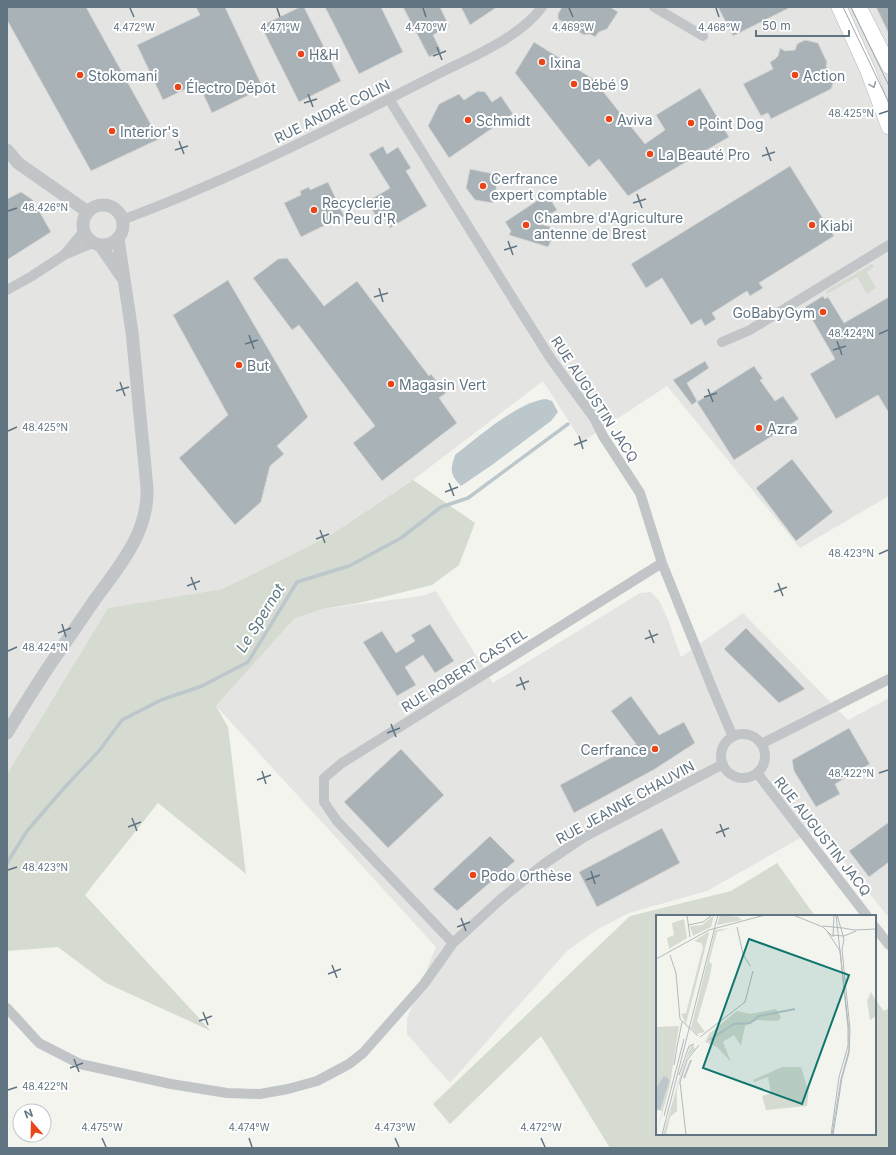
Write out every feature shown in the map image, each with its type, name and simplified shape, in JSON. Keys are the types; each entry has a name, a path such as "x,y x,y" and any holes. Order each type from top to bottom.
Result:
{"main road":[{"path":"839,7 868,71 889,127"},
{"path":"859,7 889,66"}],"street":[{"name":"RUE ANDRÉ COLIN","path":"122,220 200,190 389,99 507,39 535,17 542,7"},
{"path":"654,7 703,36"},
{"name":"RUE AUGUSTIN JACQ","path":"389,99 551,360 594,418 603,436 640,493 662,563 713,690 734,737"},
{"path":"7,150 18,163 88,212"},
{"path":"7,290 64,255 96,244 106,245 118,239 123,227 120,214 110,207 98,206 88,212 84,218 84,231 86,236 96,244 124,280"},
{"path":"64,255 84,231"},
{"path":"7,733 57,654 126,557 146,512 148,501 132,332 118,239"},
{"path":"722,342 750,330 889,245"},
{"name":"RUE ROBERT CASTEL","path":"453,943 337,820 324,802 324,778 342,763 662,563"},
{"path":"761,744 889,679"},
{"path":"741,734 749,735 756,738 761,744 765,760 757,773 748,778 737,777 728,772 722,764 721,756 723,748 727,741 734,737 741,734"},
{"name":"RUE JEANNE CHAUVIN","path":"7,1008 40,1043 80,1064 171,1084 227,1093 260,1094 288,1089 317,1081 349,1064 363,1053 424,984 453,943 501,899 544,864 584,837 722,764"},
{"name":"RUE AUGUSTIN JACQ","path":"757,773 866,915"},
{"path":"876,928 889,945"}],"shaded area":[{"path":"7,7 889,7 889,496 800,548 667,386 582,442 543,381 413,480 329,536 222,589 108,608 7,774"},
{"path":"872,264 874,267 867,272 876,288 867,294 857,277 827,294 826,291"},
{"path":"546,399 552,401 558,412 551,421 461,486 455,479 452,472 452,465 455,455 486,430 511,413 535,401"},
{"path":"413,480 475,523 459,565 432,585 359,603 322,609 294,619 216,706 228,727 246,874 158,803 85,895 211,1031 106,983 58,947 7,951 7,774 108,608 222,589 329,536"},
{"path":"436,591 493,683 640,593 651,592 660,602 681,657 743,613 848,720 889,698 889,918 818,828 707,891 629,913 598,929 567,951 450,1083 407,1034 407,1018 436,947 216,706 294,619 322,609 422,596"},
{"path":"777,863 814,915 656,915 656,1135 876,1135 876,1000 884,1011 889,1008 889,1148 610,1148 541,1036 450,1124 433,1104 630,916 731,891"}],"building":[{"path":"7,7 86,7 159,139 91,171 7,20"},
{"path":"196,7 225,7 263,88 212,113 198,83 163,100 137,45 200,15"},
{"name":"H&H","path":"300,7 304,7 341,81 299,102 261,26"},
{"path":"325,7 381,7 403,52 359,74"},
{"path":"403,7 440,7 449,26 433,35 441,51 429,57"},
{"path":"461,7 497,7 470,25"},
{"path":"562,7 610,7 618,12 607,29 599,32 595,37 590,34 584,35 558,19 558,14"},
{"path":"718,7 791,7 733,36"},
{"path":"876,7 889,7 889,34"},
{"name":"Action","path":"805,40 818,43 827,62 826,66 834,81 831,89 771,119 768,113 761,116 743,84 773,69 770,62 778,56 780,48 785,51 795,50 797,44"},
{"path":"534,42 593,79 645,144 665,130 656,115 700,88 729,137 628,196 599,159 589,167 515,73"},
{"name":"Schmidt","path":"478,91 485,92 492,102 501,96 513,114 449,158 428,126 439,104 459,94 464,100"},
{"path":"383,146 387,154 398,147 411,168 406,171 427,206 390,228 382,213 376,217 368,201 390,188 369,154"},
{"path":"790,166 834,236 759,283 763,288 750,296 747,291 712,313 716,319 705,326 701,319 691,325 662,278 646,288 631,264"},
{"name":"Cerfrance expert comptable","path":"470,169 499,175 493,203 475,200 466,188"},
{"name":"Recyclerie Un Peu d'R","path":"328,182 344,216 301,237 284,203 301,195 300,191 309,187 310,190"},
{"path":"21,192 33,200 51,232 7,260 7,199"},
{"name":"Chambre d'Agriculture antenne de Brest","path":"547,194 557,210 537,223 554,228 553,237 548,247 509,235 511,231 505,222"},
{"name":"Magasin Vert","path":"287,258 324,306 357,281 429,376 431,374 446,393 439,398 457,423 382,481 353,443 375,426 299,325 292,330 253,278 278,259"},
{"name":"But","path":"228,280 308,417 277,446 284,454 270,466 261,502 235,525 179,458 228,415 173,315"},
{"path":"823,296 825,299 828,297 844,323 889,297 889,413 878,395 836,419 810,374 835,359 805,307"},
{"path":"705,361 709,368 687,383 697,401 692,405 673,380"},
{"path":"754,366 763,379 760,380 775,401 783,396 799,419 734,460 697,402"},
{"path":"792,459 833,512 796,541 756,488"},
{"path":"430,624 454,661 435,673 423,655 405,667 416,685 397,696 363,642 382,631 396,653 415,641 411,635"},
{"path":"746,628 805,689 779,703 724,649"},
{"name":"Cerfrance","path":"631,696 659,735 684,722 695,743 655,769 574,813 560,785 636,744 611,711"},
{"path":"849,728 870,764 835,784 840,794 816,807 794,771 792,760"},
{"path":"401,749 444,795 388,848 344,802"},
{"path":"889,822 889,862 869,877 849,851"},
{"path":"662,828 680,863 597,907 579,872"},
{"name":"Podo Orthèse","path":"490,836 515,861 457,911 433,889"}],"waterway":[{"name":"Le Spernot","path":"7,863 27,831 64,788 99,751 122,720 161,700 202,686 248,662 297,582 349,566 401,538 441,507 468,498 568,424"}],"tram line":[{"path":"843,7 889,103"},
{"path":"851,7 889,86"}],"place":[{"name":"H&H","path":"301,54"},
{"name":"Ixina","path":"542,62"},
{"name":"Stokomani","path":"80,75"},
{"name":"Action","path":"795,75"},
{"name":"Bébé 9","path":"574,84"},
{"name":"Électro Dépôt","path":"178,87"},
{"name":"Aviva","path":"609,119"},
{"name":"Schmidt","path":"468,120"},
{"name":"Point Dog","path":"691,123"},
{"name":"Interior's","path":"112,131"},
{"name":"La Beauté Pro","path":"650,154"},
{"name":"Cerfrance expert comptable","path":"483,186"},
{"name":"Recyclerie Un Peu d'R","path":"314,210"},
{"name":"Chambre d'Agriculture antenne de Brest","path":"526,225"},
{"name":"Kiabi","path":"812,225"},
{"name":"GoBabyGym","path":"823,312"},
{"name":"But","path":"239,365"},
{"name":"Magasin Vert","path":"391,384"},
{"name":"Azra","path":"759,428"},
{"name":"Cerfrance","path":"655,749"},
{"name":"Podo Orthèse","path":"473,875"}]}
